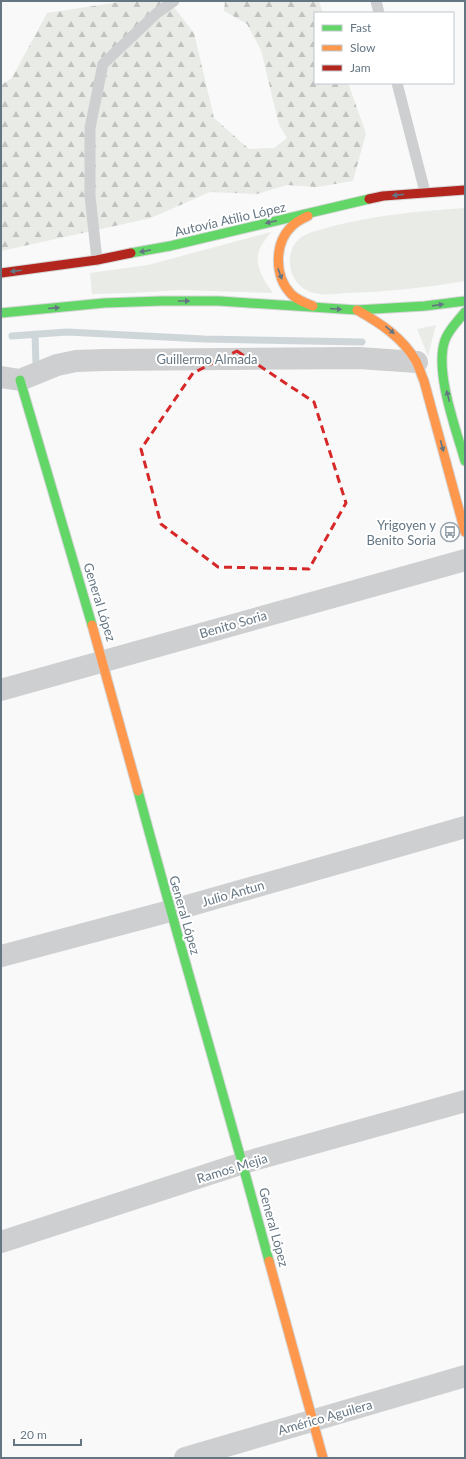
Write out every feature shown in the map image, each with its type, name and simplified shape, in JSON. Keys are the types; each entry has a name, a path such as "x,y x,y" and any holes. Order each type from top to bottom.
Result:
{"main road":[{"name":"Autovía Atilio López","path":"1,273 97,260 170,246 383,196 465,190"},
{"path":"315,307 299,301 290,294 282,282 277,268 278,255 283,240 290,228 300,220 317,212"},
{"path":"1,313 104,303 161,301 219,301 357,310 426,306 465,301"},
{"path":"357,310 385,325 403,341 416,362 426,389 465,532"},
{"path":"465,312 454,325 445,340 441,357 443,377 465,461"},
{"name":"General López","path":"10,378 103,661 170,911 243,1163 323,1458"}],"street":[{"name":"Guillermo Almada","path":"10,378 57,365 83,361 359,358 416,362"},
{"name":"Benito Soria","path":"1,690 465,560"},
{"name":"Julio Antun","path":"1,956 170,911 465,827"},
{"name":"Ramos Mejia","path":"1,1242 243,1163 465,1101"},
{"name":"Américo Aguilera","path":"185,1458 465,1376"}],"lane":[{"path":"97,260 90,196 90,128 103,64 157,14 174,1"},
{"path":"376,1 379,12"},
{"path":"397,84 426,192"}],"highlighted area":[{"path":"237,351 314,402 346,503 309,569 218,567 161,524 141,449 193,373"}],"green space":[{"path":"126,1 166,1 176,10 194,33 214,118 249,149 274,148 287,138 279,125 261,50 247,24 224,11 225,1 319,1 323,12 314,12 314,84 348,84 366,133 353,181 317,187 287,185 257,194 210,192 151,218 1,251 1,85 12,78 47,13"},
{"path":"465,208 465,281 435,286 375,292 323,294 311,292 303,288 296,281 292,273 290,255 293,247 299,239 307,234 349,222 382,216"},
{"path":"271,232 260,248 258,260 260,272 273,293 181,290 92,294 90,273 148,265"},
{"path":"436,325 428,356 417,329"}],"waterway":[{"path":"12,336 67,332 204,339 362,342"},
{"path":"35,334 36,365"}],"traffic: fast":[{"path":"131,253 170,246 369,199"},
{"path":"1,313 104,303 161,301 219,301 357,310 425,306 465,301"},
{"path":"465,312 447,336 442,353 444,383 465,461"},
{"path":"20,380 92,625"},
{"path":"138,791 269,1261"}],"traffic: slow":[{"path":"308,216 292,226 286,233 279,250 278,260 281,278 285,287 296,298 313,306"},
{"path":"357,310 390,331 404,345 416,361 424,381 465,532"},
{"path":"92,625 138,791"},
{"path":"269,1261 323,1458"}],"traffic: jam":[{"path":"369,199 383,196 465,190"},
{"path":"1,273 97,260 131,253"}],"place":[{"name":"Yrigoyen y Benito Soria","path":"450,532"}]}
